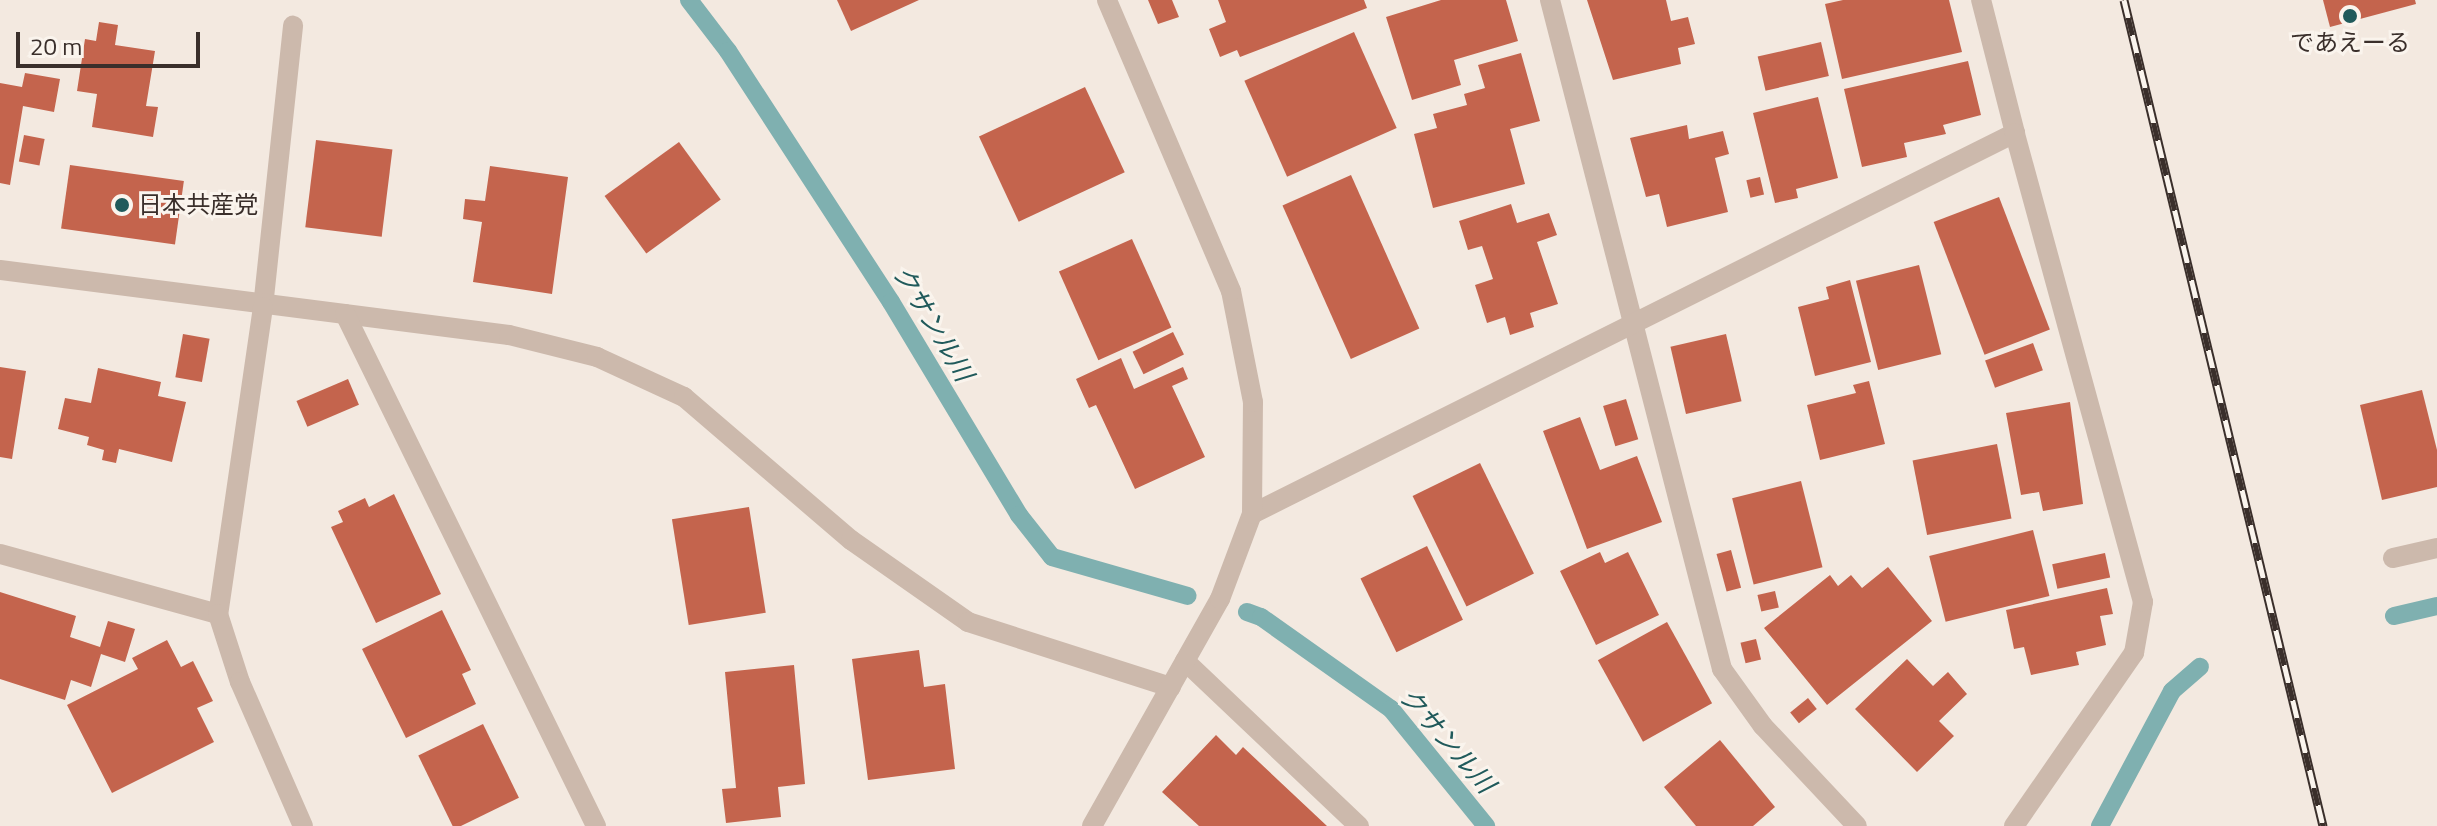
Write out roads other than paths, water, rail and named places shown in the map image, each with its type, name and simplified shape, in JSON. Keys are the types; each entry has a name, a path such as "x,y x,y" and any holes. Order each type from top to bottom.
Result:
{"street":[{"path":"1092,826 1220,599 1252,514 1253,402 1231,291 1107,0"},
{"path":"1550,0 1631,326 1722,669 1763,726 1857,826"},
{"path":"1981,0 2143,602 2134,653 2014,826"},
{"path":"293,26 263,307 218,614 240,682 303,826"},
{"path":"1252,514 2015,133"},
{"path":"0,270 263,307 509,335 597,357 684,397 851,540 968,622 1171,687"},
{"path":"345,314 596,826"},
{"path":"2393,558 2437,548"},
{"path":"0,554 218,614"},
{"path":"1185,661 1359,826"}],"waterway":[{"name":"クサンル川","path":"689,0 728,51 891,302 1019,515 1052,557 1188,596"},
{"name":"クサンル川","path":"2394,616 2437,606"},
{"name":"クサンル川","path":"1247,612 1261,617 1391,709 1486,826"},
{"name":"クサンル川","path":"2100,826 2172,691 2200,667"}],"railway":[{"path":"2124,0 2323,826"}],"place":[{"name":"であえーる","path":"2350,16"},
{"name":"日本共産党","path":"122,205"}]}
